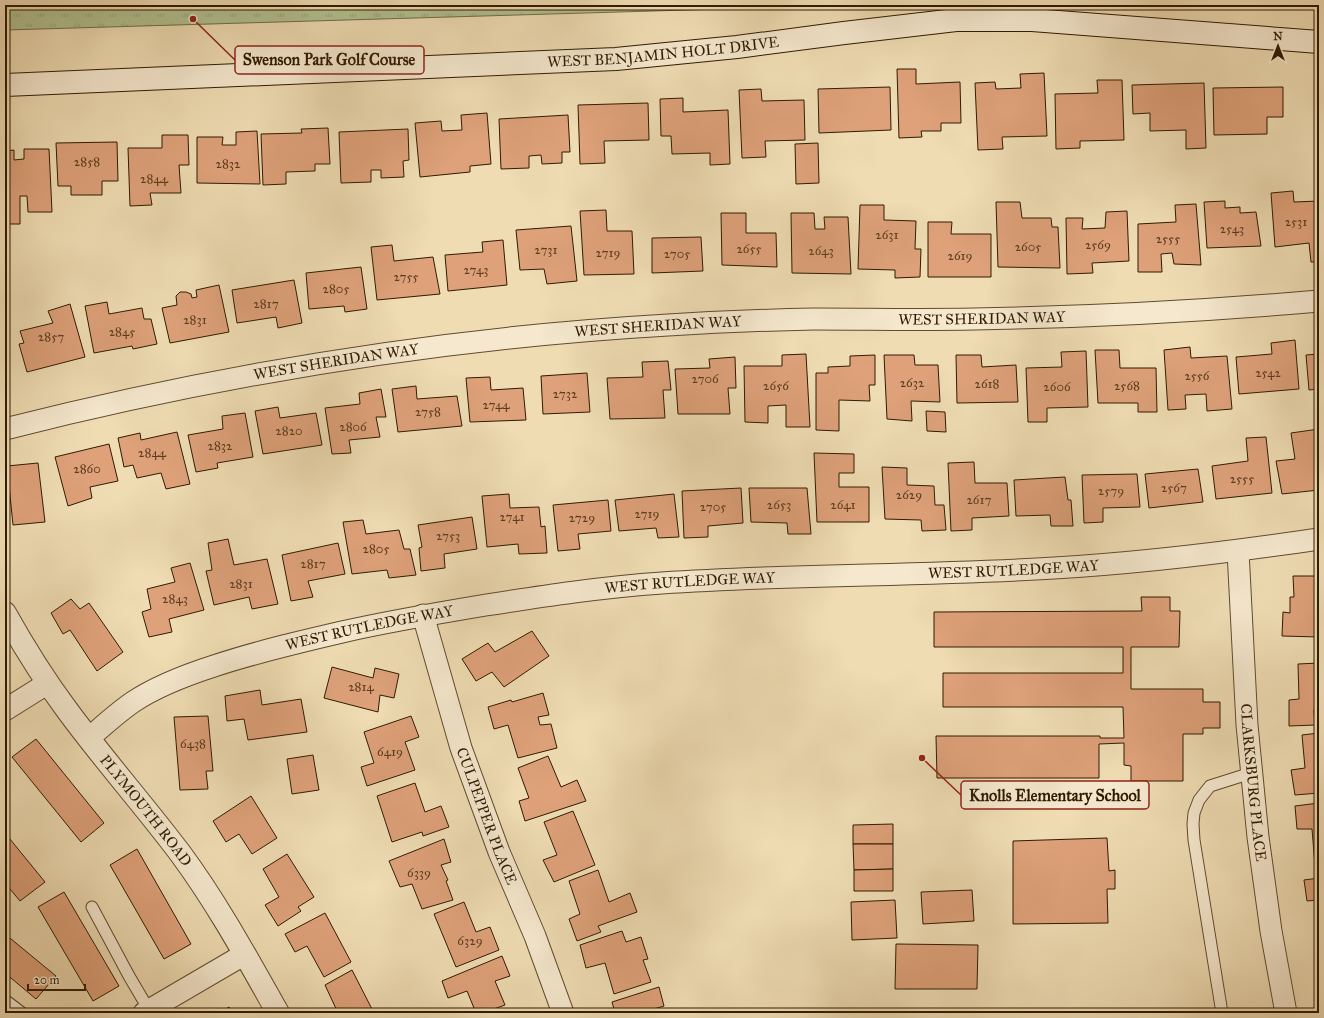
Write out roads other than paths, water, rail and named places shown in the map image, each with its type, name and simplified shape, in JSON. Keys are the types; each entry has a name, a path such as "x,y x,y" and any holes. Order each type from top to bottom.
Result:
{"main road":[{"name":"WEST BENJAMIN HOLT DRIVE","path":"5,85 616,59 737,47 956,20 1032,20 1319,42"},
{"name":"PLYMOUTH ROAD","path":"5,614 25,649 48,683 89,738 180,853 214,901 278,1013"}],"street":[{"name":"WEST SHERIDAN WAY","path":"5,429 175,390 281,370 399,351 556,333 668,325 810,319 973,319 1111,316 1319,301"},
{"name":"WEST RUTLEDGE WAY","path":"89,738 134,702 168,683 193,673 284,646 423,615 548,595 658,583 749,578 914,574 1056,568 1169,559 1319,539"},
{"name":"CLARKSBURG PLACE","path":"1238,551 1246,725 1258,837 1271,931 1286,1013"},
{"name":"CULPEPPER PLACE","path":"423,615 461,748 499,852 535,936 563,1013"},
{"path":"5,710 48,683"},
{"path":"157,1009 245,954"}],"lane":[{"path":"1222,1013 1194,840 1194,819 1199,800 1210,786 1251,773"},
{"path":"92,906 129,976 157,1009"},
{"path":"5,1000 22,1013"}],"place":[{"name":"Swenson Park Golf Course","path":"193,19"},
{"name":"Knolls Elementary School","path":"922,758"}]}
